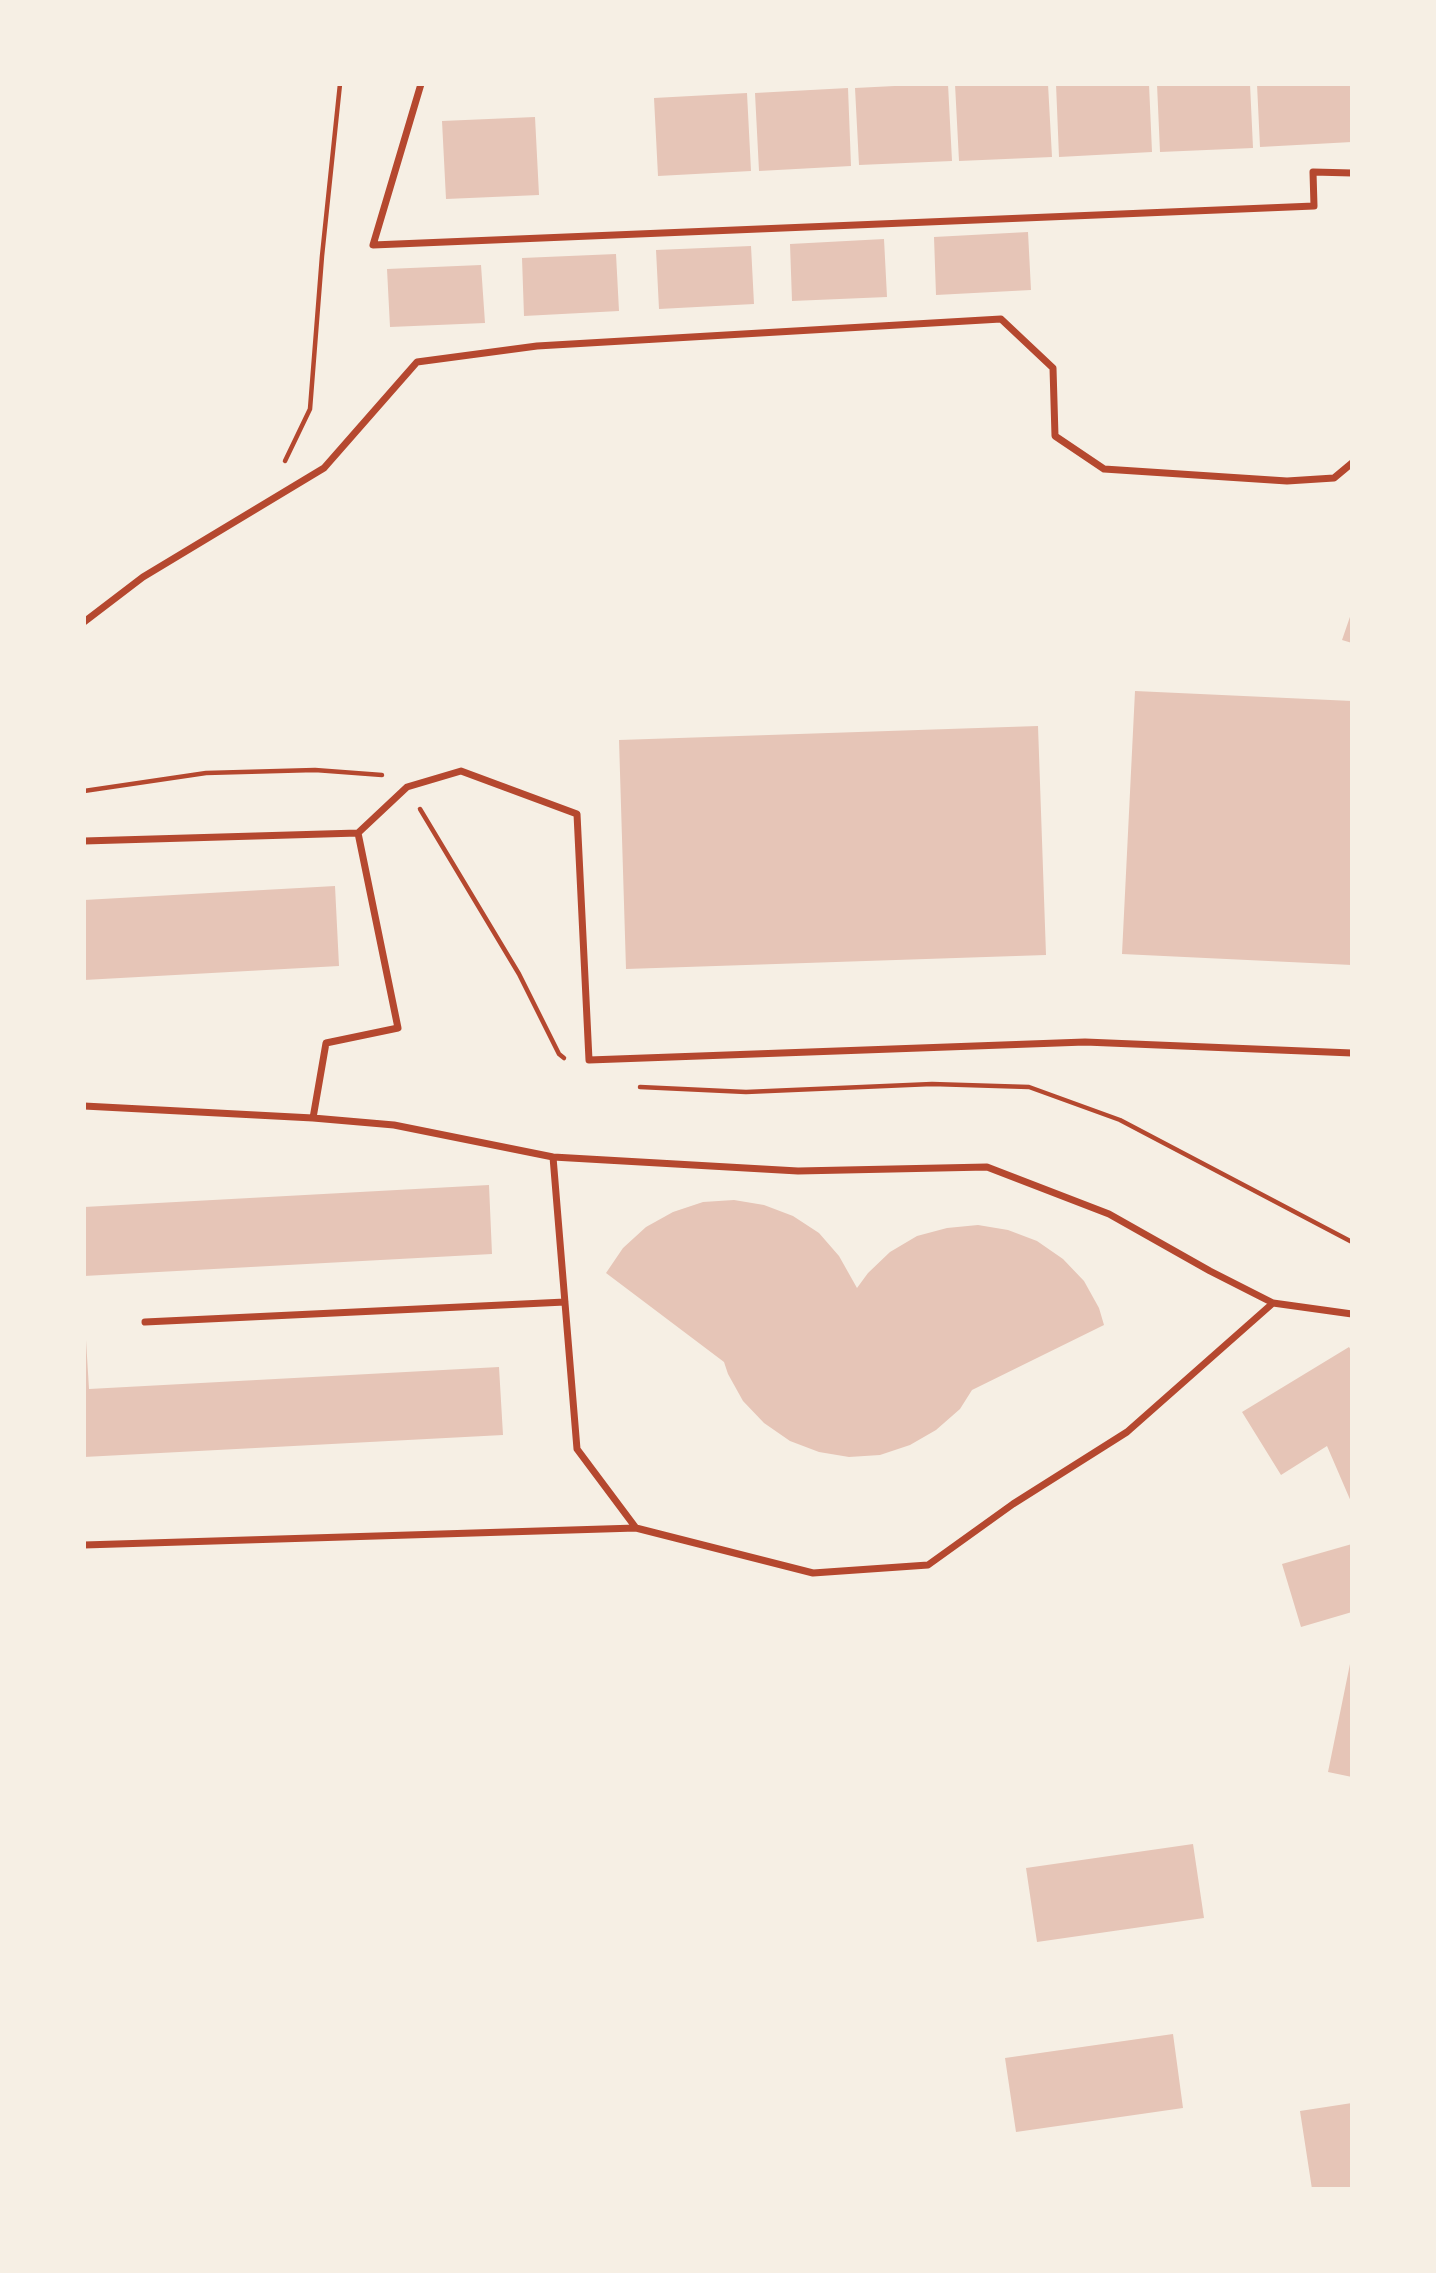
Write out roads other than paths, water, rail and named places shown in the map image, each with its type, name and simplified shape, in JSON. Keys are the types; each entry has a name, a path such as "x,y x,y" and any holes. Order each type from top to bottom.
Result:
{"street":[{"path":"421,84 373,245 1314,206 1313,172 1352,173"},
{"path":"84,622 143,577 324,468 417,362 537,345 1001,318 1053,368 1055,436 1104,469 1287,481 1334,478 1352,463"},
{"path":"84,841 358,833 407,788 461,771 577,814 589,1060 1085,1042 1352,1054"},
{"path":"313,1118 326,1043 398,1028 358,833"},
{"path":"84,1106 394,1125 553,1157 798,1171 987,1167 1109,1214 1273,1303 1352,1314"},
{"path":"553,1157 577,1449 636,1528"},
{"path":"145,1322 565,1302"},
{"path":"84,1545 636,1528 813,1573 928,1565 1013,1504 1127,1432 1273,1303"}]}
